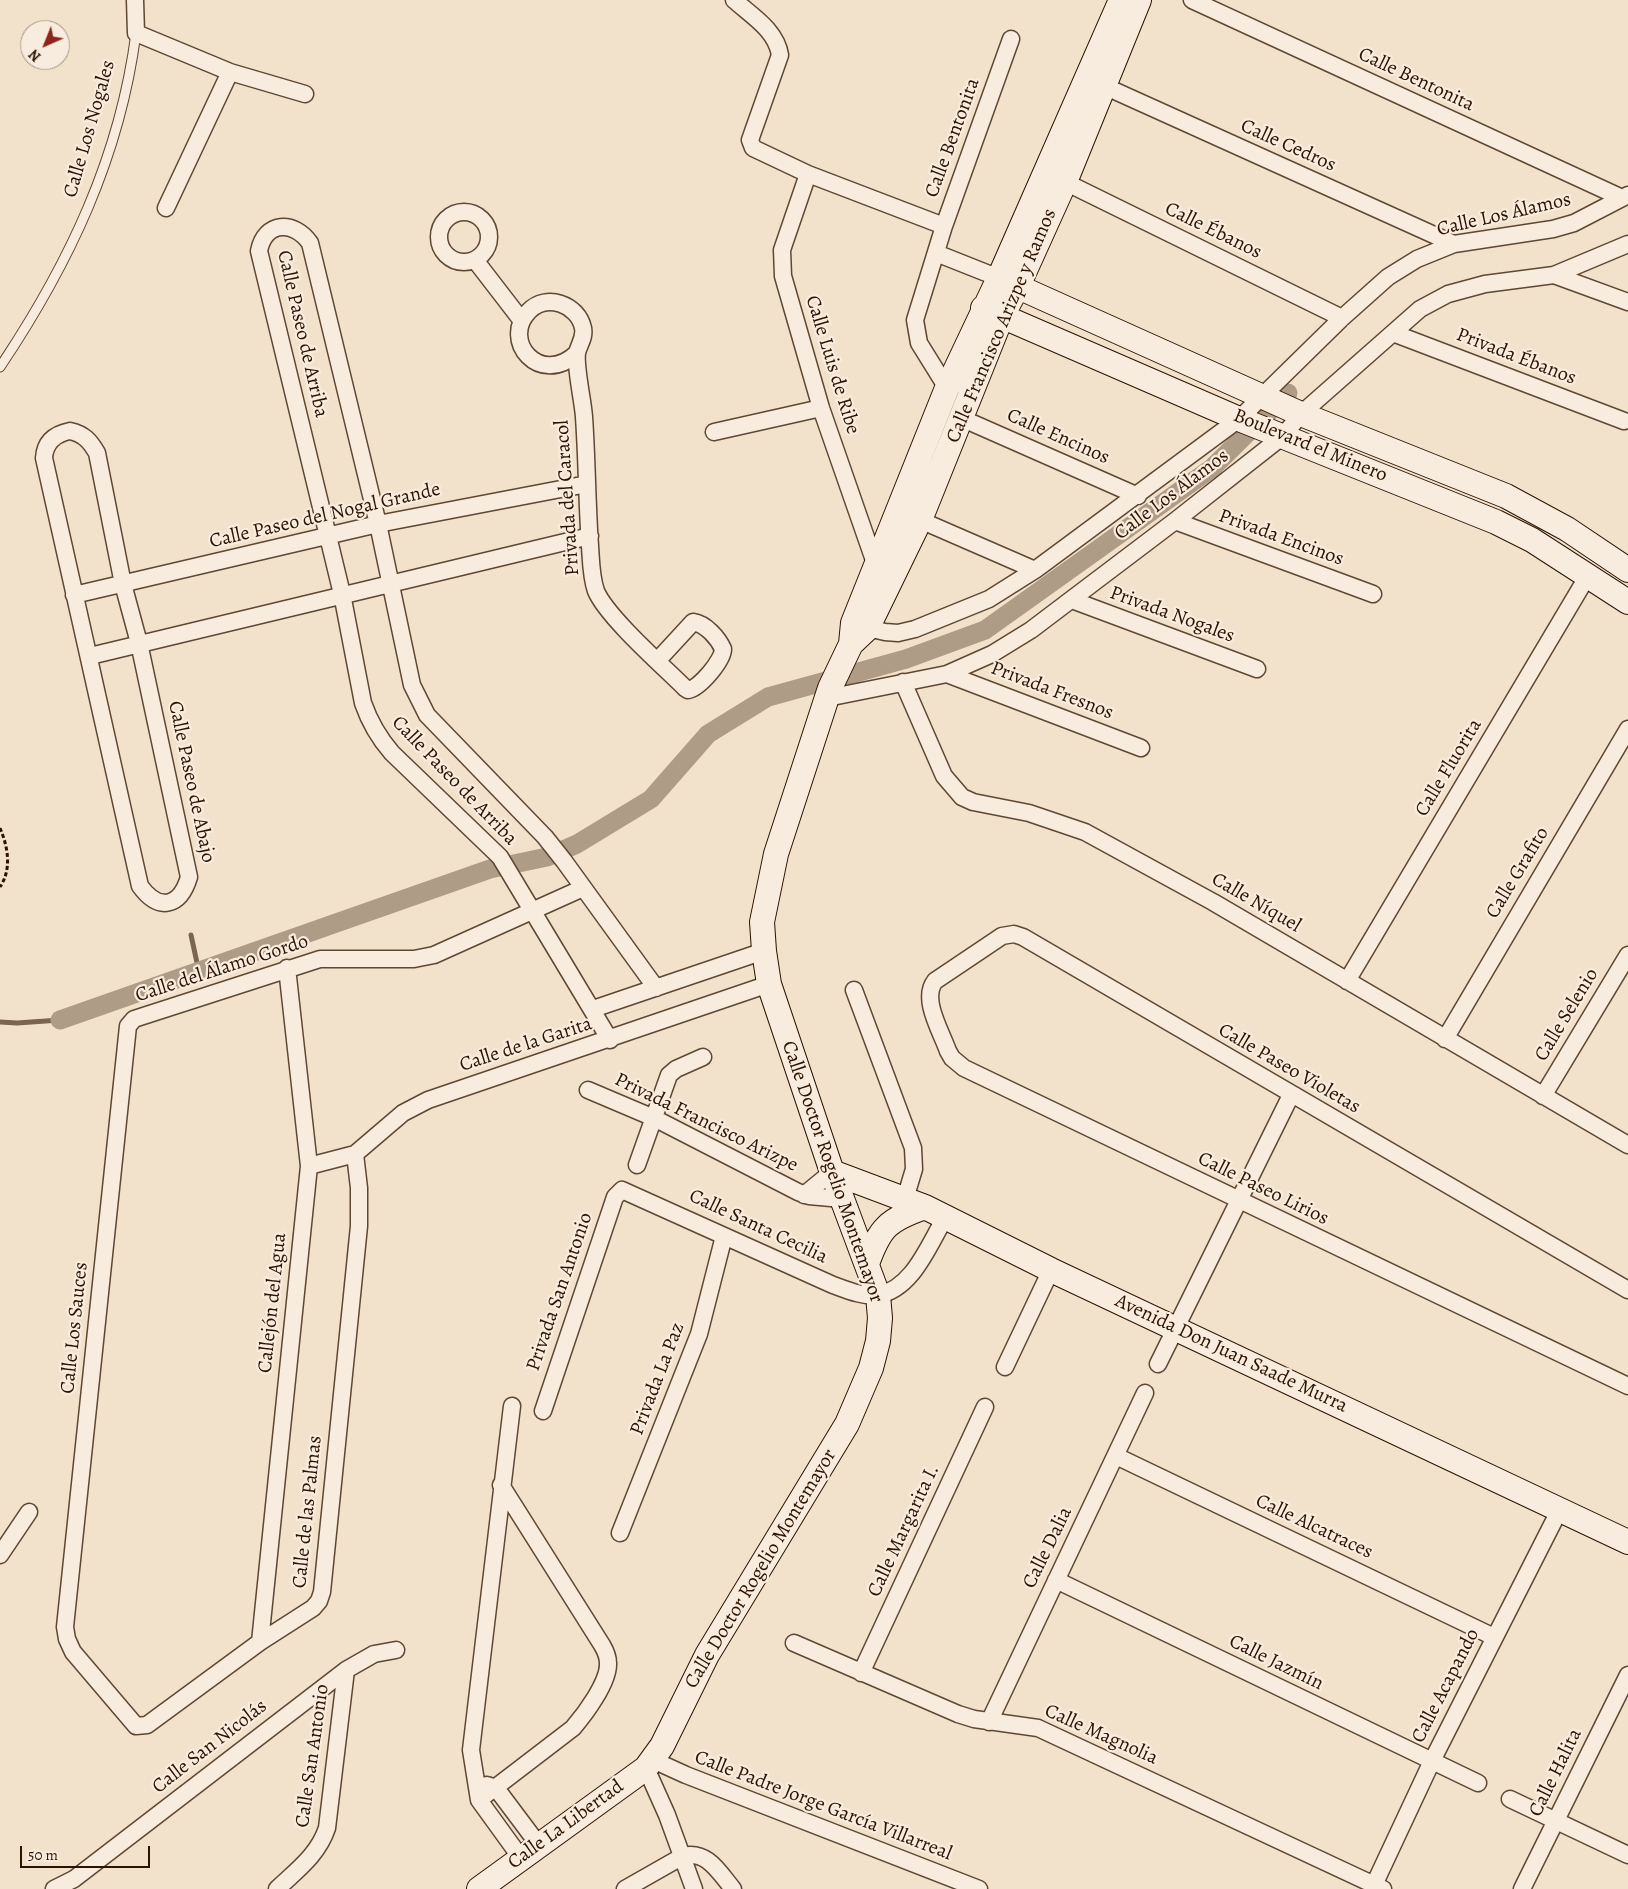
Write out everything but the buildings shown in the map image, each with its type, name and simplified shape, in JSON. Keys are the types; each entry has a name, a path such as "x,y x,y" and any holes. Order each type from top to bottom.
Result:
{"street":[{"name":"Calle Los Nogales","path":"135,0 136,33"},
{"path":"734,0 770,32 778,43 780,54 750,140 750,145 757,151 808,174 944,226"},
{"name":"Calle Francisco Arizpe y Ramos","path":"1008,282 1121,0"},
{"name":"Calle Francisco Arizpe y Ramos","path":"853,640 876,566 947,388 1065,182 1139,0"},
{"name":"Calle Bentonita","path":"1192,0 1625,196"},
{"path":"136,33 230,72 305,94"},
{"name":"Calle Bentonita","path":"947,388 919,343 915,332 914,320 944,226 1011,39"},
{"path":"166,208 230,72"},
{"name":"Calle Cedros","path":"1104,86 1454,244"},
{"name":"Calle Luis de Ribe","path":"808,174 782,250 781,263 821,408 876,566"},
{"name":"Calle Ébanos","path":"1065,182 1342,318"},
{"name":"Calle Los Álamos","path":"828,693 947,674 992,654 1072,600 1175,521 1279,404 1342,318 1388,277 1417,260 1454,244 1560,227 1590,216 1625,196"},
{"name":"Calle Paseo de Arriba","path":"610,1040 500,858 379,738 363,703 342,594 259,251 265,236 283,227 296,228 303,233 310,243 392,584 412,685 419,703 443,733 545,837 656,988"},
{"name":"Calle Los Álamos","path":"853,640 914,629 990,599 1036,570 1138,496 1259,427 1279,404 1392,333 1420,309 1448,294 1485,284 1554,274 1628,244"},
{"path":"936,252 1008,282"},
{"path":"475,260 522,321 519,334 522,347 530,358 541,365 555,366 567,362 577,353"},
{"path":"1554,274 1628,302"},
{"name":"Boulevard el Minero","path":"1008,282 1279,404 1506,496 1568,529 1628,570"},
{"name":"Privada del Caracol","path":"522,321 529,310 541,304 554,302 567,306 577,315 583,328 583,341 577,353 584,416 593,578 601,600 658,660 685,688 691,690 723,655 720,643 712,633 701,624 694,622 658,660"},
{"name":"Calle Francisco Arizpe y Ramos","path":"828,693 853,640 920,520 961,418 992,312"},
{"name":"Boulevard el Minero","path":"992,312 1259,427 1496,522 1532,540 1628,602"},
{"name":"Privada Ébanos","path":"1392,333 1624,421"},
{"path":"714,432 821,408"},
{"name":"Calle Encinos","path":"961,418 1138,496"},
{"name":"Calle Paseo de Abajo","path":"70,431 81,434 91,443 97,454 123,584 139,643 189,877 185,890 179,898 168,903 157,902 148,897 140,886 90,656 74,595 44,458 44,451 49,442 58,434 70,431"},
{"name":"Calle Paseo del Nogal Grande","path":"74,595 378,524 587,484"},
{"path":"920,520 1036,570"},
{"name":"Privada Encinos","path":"1175,521 1373,594"},
{"path":"90,656 590,536"},
{"name":"Calle Fluorita","path":"1347,981 1587,577"},
{"name":"Privada Nogales","path":"1072,600 1257,669"},
{"name":"Privada Fresnos","path":"947,674 1141,748"},
{"name":"Calle Níquel","path":"903,682 944,776 962,797 973,802 1029,813 1085,832 1213,902 1628,1146"},
{"name":"Calle Doctor Rogelio Montemayor","path":"649,1764 662,1746 707,1655 847,1424 862,1394 874,1359 880,1318 878,1295 832,1172 769,984 764,951 762,922 776,854 828,693"},
{"name":"Calle Grafito","path":"1445,1039 1628,730"},
{"name":"Calle del Álamo Gordo","path":"130,1022 320,958 414,959 434,955 583,888"},
{"name":"Calle Paseo Violetas","path":"931,986 943,975 1002,936 1014,934 1023,937 1628,1290"},
{"name":"Calle de la Garita","path":"593,1009 764,951"},
{"name":"Calle Selenio","path":"1543,1096 1628,955"},
{"name":"Callejón del Agua","path":"260,1642 309,1166 287,968"},
{"name":"Calle de la Garita","path":"309,1166 355,1154 397,1118 428,1100 610,1040 769,984"},
{"name":"Calle Paseo Lirios","path":"931,986 929,996 948,1051 958,1063 1238,1200 1628,1386"},
{"path":"854,990 914,1148 914,1170 925,1208 906,1280 896,1288 878,1295"},
{"name":"Calle Los Sauces","path":"67,1639 65,1627 125,1041 130,1022"},
{"path":"637,1164 669,1074 703,1057"},
{"name":"Privada Francisco Arizpe","path":"588,1090 654,1118 804,1195 842,1199"},
{"path":"1158,1364 1291,1095"},
{"name":"Calle de las Palmas","path":"67,1639 74,1652 131,1722 142,1726 319,1602 322,1592 359,1226 359,1188 355,1154"},
{"name":"Privada Francisco Arizpe","path":"804,1195 832,1172"},
{"name":"Avenida Don Juan Saade Murra","path":"832,1172 925,1208 1051,1270 1176,1327 1628,1542"},
{"name":"Calle Santa Cecilia","path":"622,1190 833,1285 860,1294 878,1295"},
{"name":"Privada San Antonio","path":"543,1411 614,1198 622,1190"},
{"path":"867,1264 875,1240 891,1220 925,1208"},
{"name":"Privada La Paz","path":"620,1533 699,1334 724,1236"},
{"path":"1005,1367 1051,1270"},
{"name":"Calle Dalia","path":"989,1722 1145,1393"},
{"path":"512,1406 501,1485 471,1750 479,1800 530,1851"},
{"name":"Calle Margarita I.","path":"861,1673 985,1407"},
{"name":"Calle Alcatraces","path":"1116,1456 1494,1637"},
{"path":"479,1800 573,1728 586,1713 605,1678 608,1664 602,1644 501,1485"},
{"name":"Calle Acapando","path":"1379,1887 1432,1761 1560,1509"},
{"path":"0,1555 29,1512"},
{"name":"Calle Jazmín","path":"1056,1580 1478,1784"},
{"name":"Calle Magnolia","path":"794,1643 958,1714 989,1722 1038,1728 1379,1887"},
{"name":"Calle San Nicolás","path":"54,1889 74,1879 346,1670 374,1654 396,1650"},
{"name":"Calle San Antonio","path":"277,1889 312,1856 322,1842 327,1828 346,1670"},
{"name":"Calle Halita","path":"1522,1889 1624,1693 1628,1675"},
{"path":"649,1764 694,1889"},
{"name":"Calle La Libertad","path":"479,1889 649,1764"},
{"name":"Calle Padre Jorge García Villarreal","path":"649,1764 695,1779 979,1889"},
{"path":"477,1783 496,1788 530,1851"},
{"path":"1510,1799 1628,1855"},
{"path":"625,1889 683,1856 700,1855 706,1859 733,1889"}],"lane":[{"name":"Calle Los Nogales","path":"0,367 32,319 88,211 112,143 131,69 136,33"}],"path":[{"path":"0,828 6,842 8,859 6,874 0,887"}],"waterway":[{"path":"60,1020 490,869 547,857 577,844 651,799 708,734 768,697 906,659 985,630 1212,468 1288,393"},
{"path":"191,935 199,972"},
{"path":"0,1022 17,1023 60,1020"}]}
